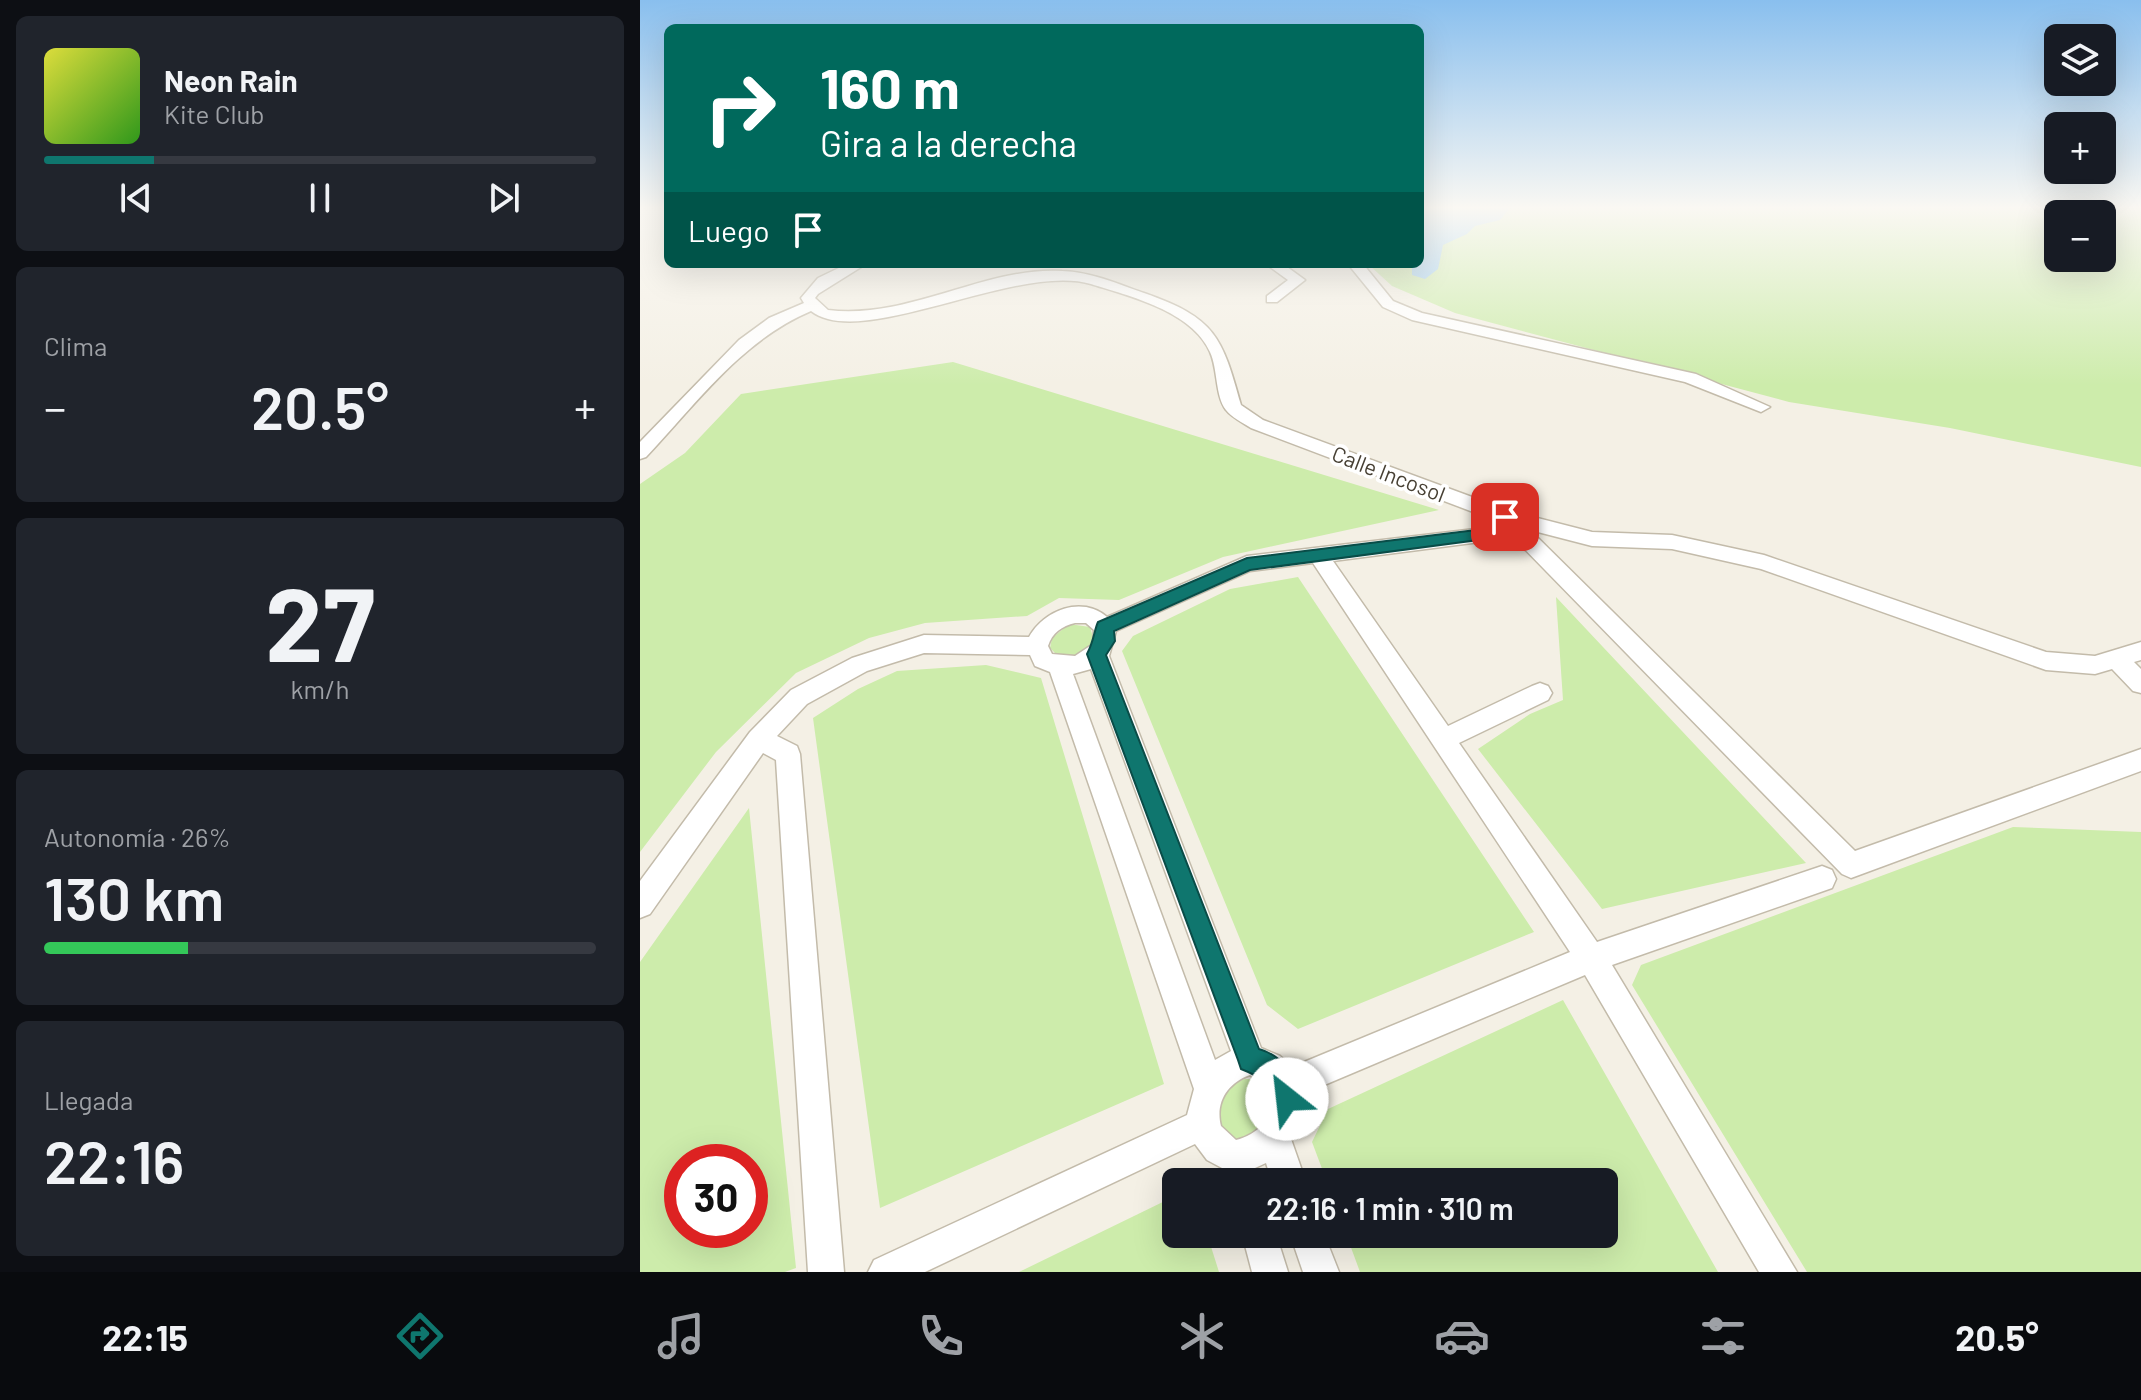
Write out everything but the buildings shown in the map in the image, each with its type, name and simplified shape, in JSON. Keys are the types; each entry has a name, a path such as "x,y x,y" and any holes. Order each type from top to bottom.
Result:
{"street":[{"path":"640,453 745,343 774,321 813,305 808,298 810,293 824,281 851,268"},
{"path":"1272,299 1298,280 1279,268"},
{"path":"1358,268 1388,304 1417,317 1690,378 1761,407"},
{"name":"Calle Incosol","path":"813,305 824,314 878,313 1018,280 1052,275 1083,278 1160,304 1195,323 1216,346 1233,408 1257,424 1505,517 1592,539 1672,542 1764,562 2046,661 2095,665 2141,651"},
{"path":"1105,627 1247,564 1480,535 1505,517 1851,865 2141,760"},
{"path":"1318,555 1591,958 1779,1272"},
{"path":"1092,616 1105,627 1106,641 1097,654 1079,665 1059,667 1043,660 1037,646 1044,630 1062,618 1092,616"},
{"path":"640,904 759,739 799,697 860,664 924,644 1037,646"},
{"path":"1097,654 1250,1060"},
{"path":"2116,659 2141,684"},
{"path":"1059,667 1209,1087"},
{"path":"1443,740 1540,693"},
{"path":"759,739 788,754 826,1272"},
{"path":"1285,1086 1591,958 1822,879"},
{"path":"1238,1168 1214,1146 1203,1124 1202,1111 1209,1087 1227,1067 1250,1060 1272,1067 1285,1086 1286,1114 1275,1139 1240,1168"},
{"path":"886,1272 1203,1124"},
{"path":"1275,1139 1284,1168"},
{"path":"1263,1248 1270,1272"},
{"path":"1312,1248 1321,1272"}],"green space":[{"path":"2044,266 2044,272 2116,272 2116,266 2141,266 2141,467 1950,428 1789,402 1455,313 1392,286 1372,268"},
{"path":"953,362 1439,510 1223,557 1119,600 1059,598 1027,616 925,623 869,638 796,673 716,752 640,852 640,484 685,453 741,394"},
{"path":"1298,577 1534,932 1298,1029 1267,1005 1122,651 1133,636 1230,589"},
{"path":"1556,597 1806,863 1602,909 1478,749 1530,714 1563,700"},
{"path":"1069,624 1090,627 1094,641 1079,654 1058,656 1050,648 1052,638"},
{"path":"986,665 1041,678 1164,1084 880,1208 813,718 858,689 897,671"},
{"path":"749,808 796,1268 785,1272 640,1272 640,962"},
{"path":"2013,827 2141,832 2141,1272 1807,1272 1632,985 1641,965"},
{"path":"1563,1000 1718,1272 1360,1272 1351,1248 1618,1248 1618,1168 1322,1168 1312,1142 1328,1109"},
{"path":"1245,1079 1254,1079 1268,1089 1273,1108 1265,1128 1240,1140 1222,1128 1219,1109 1227,1091"},
{"path":"1162,1202 1162,1248 1211,1248 1219,1272 1019,1272"}],"water":[{"path":"1439,266 1425,279 1412,275 1412,268"}],"route":[{"path":"1287,1099 1285,1086 1272,1067 1250,1060 1097,654 1106,641 1105,627 1247,564 1480,535 1505,517"}]}
